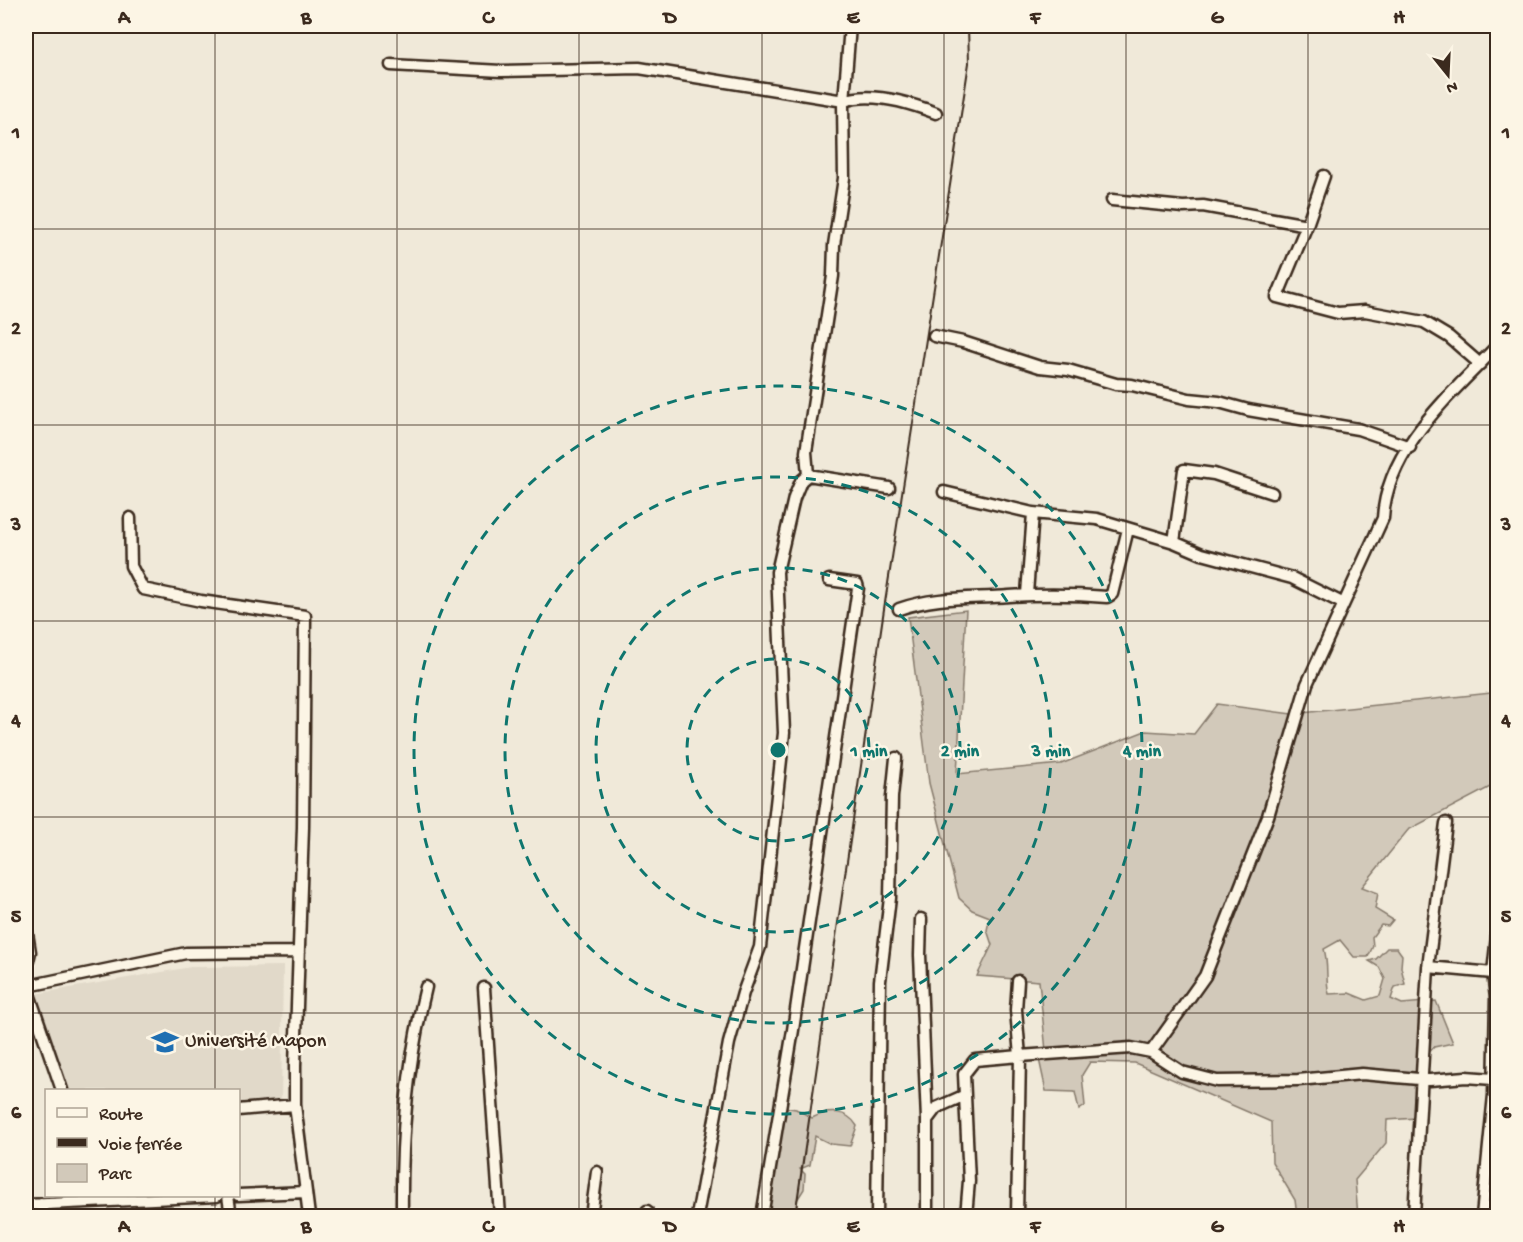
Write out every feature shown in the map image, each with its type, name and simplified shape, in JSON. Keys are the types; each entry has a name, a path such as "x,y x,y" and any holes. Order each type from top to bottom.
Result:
{"street":[{"path":"808,475 806,452 833,276 834,245 844,178 844,101 850,26"},
{"path":"391,65 501,71 639,68 844,101 852,98 885,100 936,112"},
{"path":"1324,176 1307,225 1277,297 1338,313 1365,311 1424,322 1449,337 1480,364"},
{"path":"1112,200 1183,207 1203,206 1307,225"},
{"path":"934,336 963,342 1040,367 1068,370 1116,384 1358,429 1410,447"},
{"path":"1151,1052 1205,976 1268,816 1307,684 1342,603 1383,518 1383,502 1387,489 1410,447 1441,403 1497,345"},
{"path":"1174,542 1184,470 1214,474 1272,493"},
{"path":"697,1216 729,1043 743,993 760,947 784,733 777,572 794,498 801,481 808,475 889,488"},
{"path":"944,492 1033,513 1097,519 1174,542 1202,554 1292,578 1342,603"},
{"path":"1027,594 1033,513"},
{"path":"130,518 131,567 143,589 201,601 305,616 295,1105 309,1216"},
{"path":"899,609 934,599 1027,594 1110,596 1117,581 1128,529"},
{"path":"762,1216 796,1009 858,588 857,584 851,581 829,580"},
{"path":"878,1216 880,984 889,909 892,797 896,758"},
{"path":"1414,1216 1428,967 1446,824"},
{"path":"921,919 920,955 927,1120 927,1216"},
{"path":"26,927 30,952 26,969 28,986 62,1089"},
{"path":"1482,1216 1493,1079 1496,998 1492,973 1497,927"},
{"path":"28,986 186,953 299,952"},
{"path":"1428,967 1492,973"},
{"path":"1017,1216 1020,1056 1016,1001 1018,981"},
{"path":"402,1216 403,1125 416,1032 426,987"},
{"path":"484,988 500,1216"},
{"path":"966,1216 969,1181 963,1096 964,1074 971,1062 1131,1048 1151,1052 1182,1072 1217,1081 1298,1080 1362,1074 1422,1079 1466,1077 1493,1079"},
{"path":"927,1120 936,1108 963,1096"},
{"path":"240,1110 295,1105"},
{"path":"591,1216 597,1172"},
{"path":"240,1195 306,1192"},
{"path":"26,1205 195,1197"},
{"path":"228,1197 231,1216"},
{"path":"40,1204 45,1216"}],"shaded area":[{"name":"Université Mapon","path":"283,966 281,1107 240,1109 240,1089 61,1089 35,994 191,967"}],"green space":[{"path":"966,610 957,774 1061,764 1145,731 1194,734 1217,704 1292,714 1491,693 1495,701 1499,724 1494,785 1408,830 1362,887 1378,893 1375,909 1393,920 1388,926 1381,925 1372,937 1373,946 1368,957 1354,957 1340,940 1324,949 1329,994 1349,993 1366,1000 1380,996 1385,979 1379,967 1369,961 1376,959 1387,948 1397,948 1402,955 1401,967 1405,984 1395,987 1391,999 1402,1004 1436,1001 1453,1043 1434,1047 1420,1063 1416,1118 1387,1120 1386,1143 1355,1180 1358,1216 1297,1216 1295,1200 1272,1162 1271,1122 1135,1063 1090,1062 1082,1075 1085,1106 1079,1110 1075,1092 1046,1091 1039,1059 1046,1051 1039,981 977,976 992,945 987,930 990,917 972,910 959,898 929,783 908,617"},
{"path":"783,1107 796,1109 812,1118 824,1113 842,1114 853,1120 857,1126 850,1146 831,1144 815,1136 810,1165 800,1169 805,1174 804,1189 797,1200 796,1216 763,1216"}],"railway":[{"path":"795,1216 884,609 969,63 968,26"}],"place":[{"name":"Université Mapon","path":"165,1042"}]}
